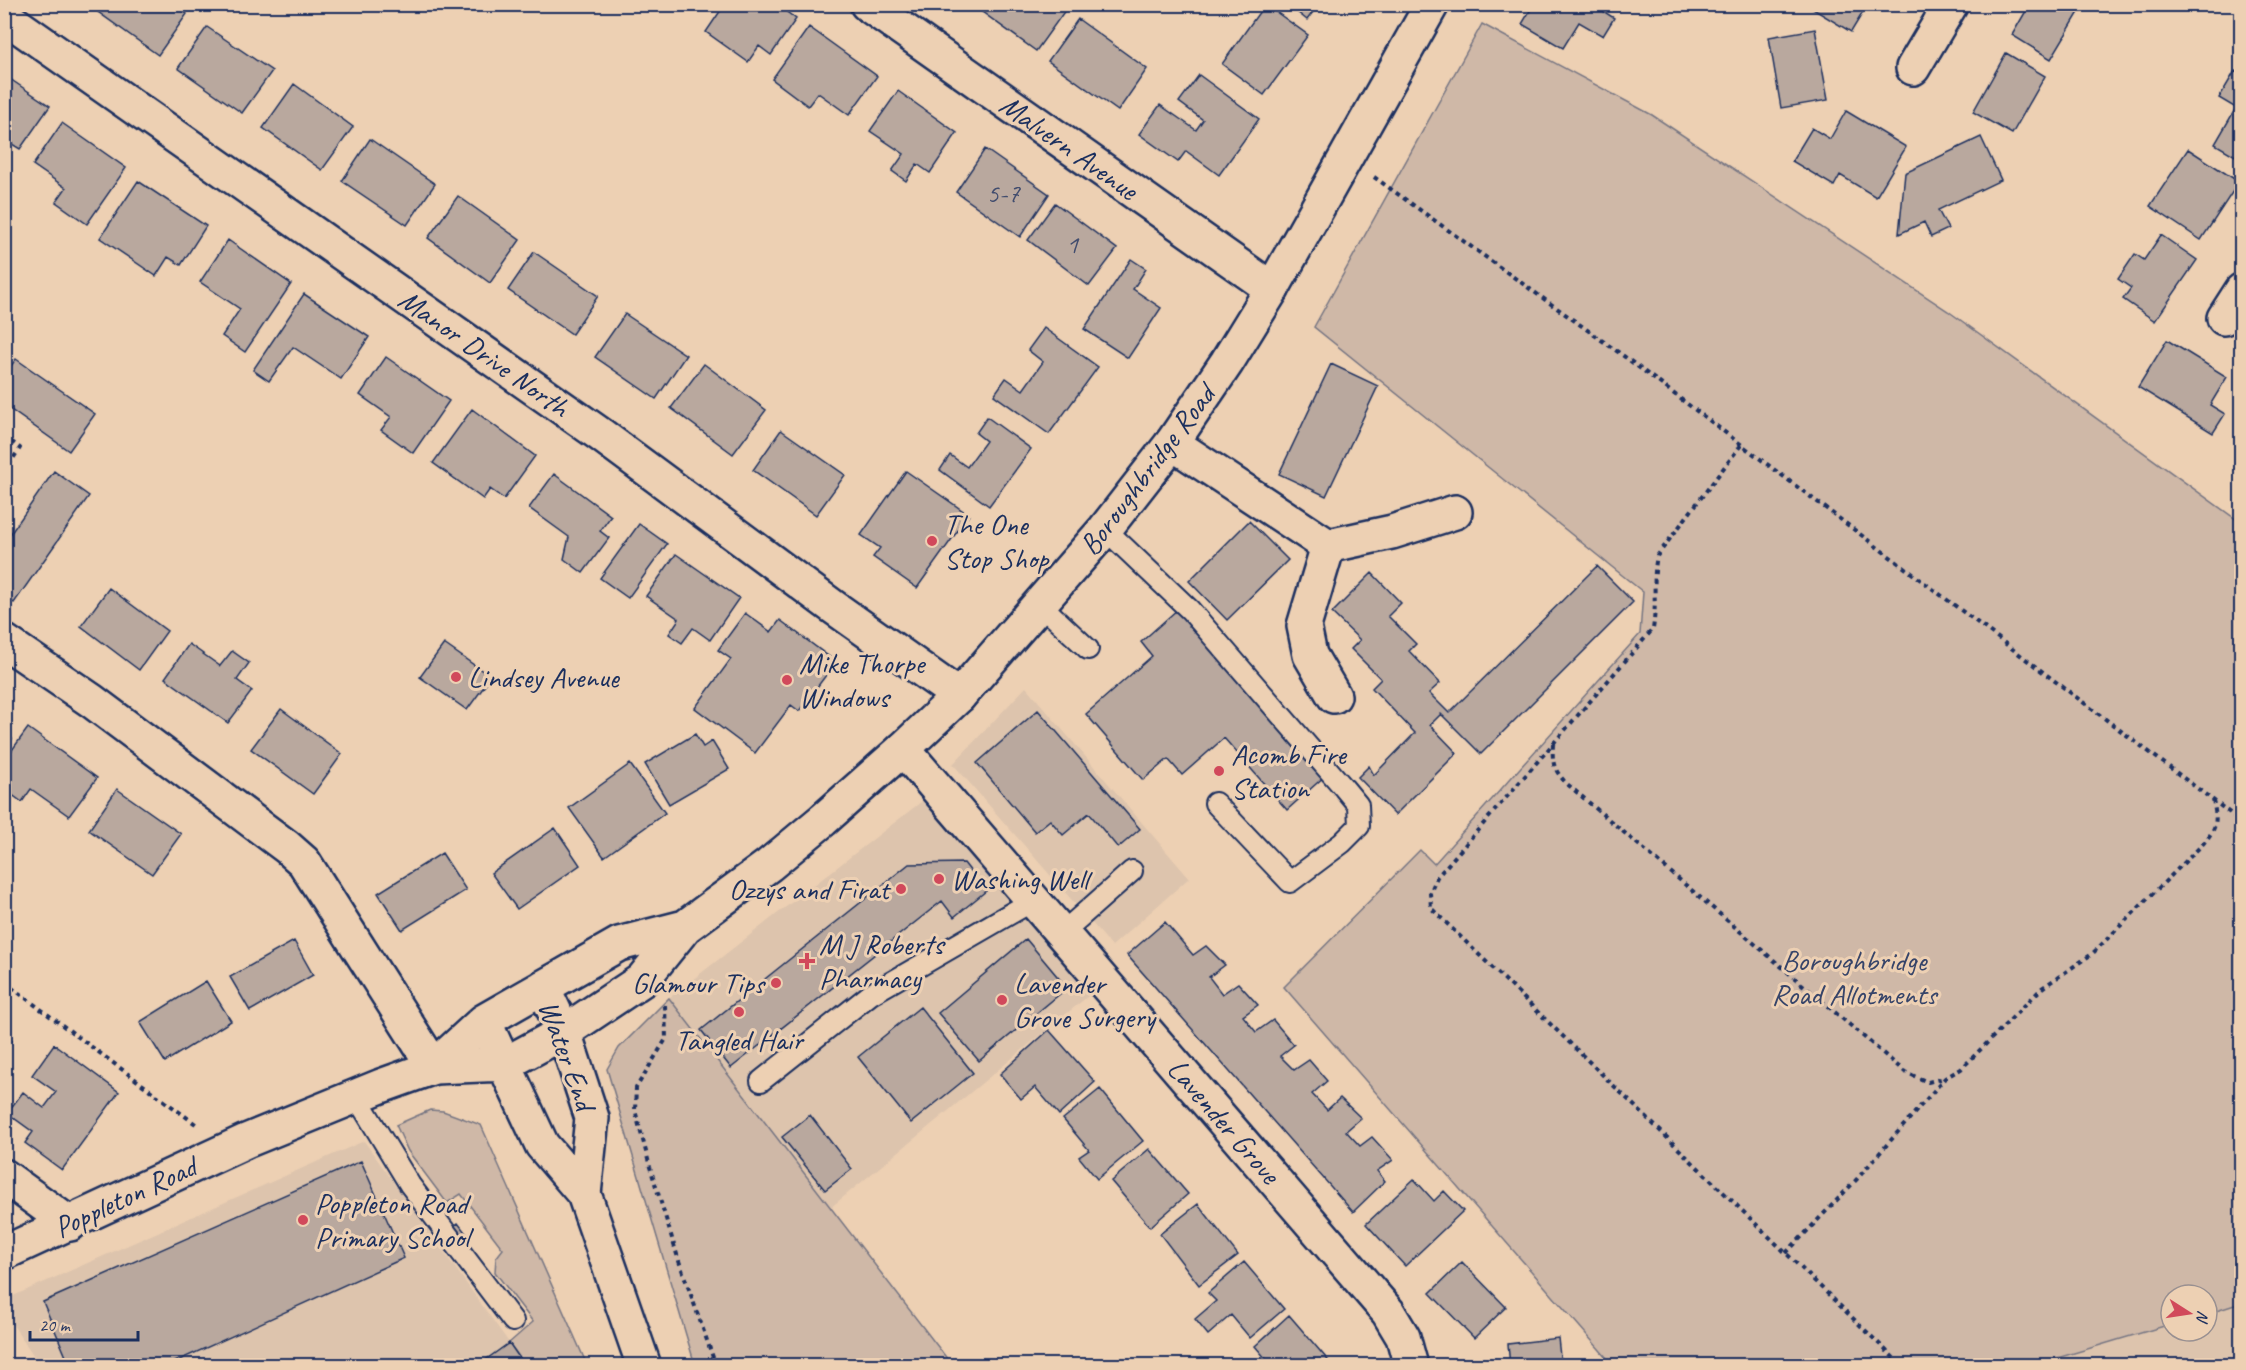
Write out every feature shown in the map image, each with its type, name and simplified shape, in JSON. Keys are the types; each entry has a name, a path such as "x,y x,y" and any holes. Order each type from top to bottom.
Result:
{"street":[{"name":"Malvern Avenue","path":"867,4 1272,289"},
{"name":"Boroughbridge Road","path":"237,1145 434,1066 505,1064 564,1032 642,980 685,927 769,865 903,749 959,696 1041,605 1105,529 1172,443 1272,289 1432,4"},
{"path":"1913,68 1951,4"},
{"name":"Manor Drive North","path":"4,16 601,435 832,606 959,696"},
{"path":"2224,318 2241,290"},
{"path":"1172,443 1328,546 1392,532 1455,512"},
{"path":"1328,546 1304,626 1310,654 1334,696"},
{"path":"4,641 92,701 304,862 434,1066"},
{"name":"Lavender Grove","path":"903,749 1388,1312 1403,1337 1411,1365"},
{"name":"Boroughbridge Road","path":"434,1066 484,1021 619,944 685,927"},
{"name":"Water End","path":"543,987 564,1032 592,1118 584,1194"},
{"name":"Water End","path":"484,1021 542,1145 584,1194 644,1365"},
{"name":"Poppleton Road","path":"4,1253 237,1145"},
{"path":"4,1176 70,1224"}],"lane":[{"path":"1105,529 1190,610 1344,788 1358,805 1359,826 1342,843 1290,882 1215,803"},
{"path":"1041,605 1088,649"},
{"path":"1062,933 1132,871"},
{"path":"761,1081 871,994 1035,900"},
{"path":"356,1096 410,1185 513,1321"}],"path":[{"path":"1345,160 1393,189 1625,357 2241,822"},
{"path":"4,436 20,448 4,472"},
{"path":"1741,445 1657,556 1653,577 1656,605 1653,629 1437,877 1430,893 1431,908 1902,1365"},
{"path":"1553,743 1552,762 1555,771 1566,783 1905,1072 1928,1082 1945,1078 1960,1069 2042,988 2092,954 2214,831 2217,818 2213,800"},
{"path":"658,960 664,993 666,1039 636,1088 635,1110 679,1262 716,1365"},
{"path":"4,982 237,1145"},
{"path":"1786,1253 1857,1179 1945,1078"}],"shaded area":[{"path":"1026,687 1189,878 1112,946 953,764"},
{"path":"930,795 1093,992 830,1208 669,998"},
{"name":"Poppleton Road Primary School","path":"364,1141 525,1365 40,1365 5,1313 4,1300"},
{"path":"2241,1303 2241,1365 2034,1366 2159,1328 2159,1343 2219,1343 2219,1310"}],"green space":[{"name":"Boroughbridge Road Allotments","path":"1482,24 1652,115 1948,311 2241,523 2241,1303 2219,1310 2219,1283 2159,1283 2159,1328 2034,1365 1613,1365 1284,987 1420,850 1434,864 1640,634 1643,592 1314,327"},
{"path":"669,998 952,1365 695,1365 607,1069 619,1048"},
{"path":"430,1110 443,1111 481,1125 587,1365 525,1365 509,1343 533,1322 495,1272 496,1258 503,1249 461,1194 447,1203 408,1151 396,1125"}],"building":[{"path":"104,4 173,4 187,14 158,55 98,12"},
{"path":"725,4 776,4 796,19 771,55 759,46 748,62 706,32"},
{"path":"971,4 1059,4 1066,9 1036,51"},
{"path":"1265,4 1308,35 1264,95 1222,64"},
{"path":"1287,4 1319,4 1307,20"},
{"path":"1534,4 1592,4 1614,18 1603,36 1579,22 1563,48 1522,24"},
{"path":"1809,4 1868,4 1851,32 1808,6"},
{"path":"2030,4 2084,4 2051,59 2012,35"},
{"path":"1078,19 1147,69 1118,111 1048,61"},
{"path":"207,27 272,71 242,113 178,68"},
{"path":"809,27 877,76 849,115 818,93 808,106 772,79"},
{"path":"1815,29 1828,100 1781,108 1769,37"},
{"path":"2006,53 2045,76 2012,134 1973,112"},
{"path":"2235,71 2242,75 2242,160 2215,144 2236,108 2219,98"},
{"path":"4,75 50,106 20,149 4,139"},
{"path":"1199,75 1259,119 1219,175 1186,151 1178,162 1139,134 1160,105 1196,130 1203,120 1179,102"},
{"path":"294,84 353,127 322,170 263,128"},
{"path":"898,91 957,133 930,173 917,164 906,181 892,171 904,154 870,131"},
{"path":"1846,111 1906,147 1876,197 1840,175 1834,186 1792,161 1812,128 1830,139"},
{"path":"62,123 126,168 87,224 56,202 66,188 33,165"},
{"path":"1981,137 2001,180 1938,210 1948,229 1931,237 1924,222 1899,234 1905,173"},
{"path":"370,139 435,184 407,225 342,181"},
{"path":"985,149 1049,194 1020,237 956,192"},
{"path":"2188,149 2239,182 2201,240 2150,206"},
{"path":"138,181 206,226 181,265 168,257 156,276 100,238"},
{"path":"458,196 520,240 490,283 428,238"},
{"path":"1055,203 1117,249 1089,286 1028,240"},
{"path":"2161,235 2197,260 2155,321 2123,299 2131,288 2118,279 2135,254 2144,260"},
{"path":"228,240 291,284 245,352 222,336 240,309 200,282"},
{"path":"534,252 598,296 572,334 508,290"},
{"path":"1131,259 1146,269 1133,289 1161,308 1128,358 1084,329"},
{"path":"304,294 369,337 341,379 293,347 269,381 253,370"},
{"path":"625,314 686,355 656,399 595,357"},
{"path":"1044,328 1098,367 1049,434 994,395 1006,378 1023,390 1043,362 1028,350"},
{"path":"2167,340 2227,377 2210,405 2225,414 2213,433 2138,387"},
{"path":"386,357 449,401 413,453 381,430 391,417 360,395"},
{"path":"16,359 95,414 69,451 4,405 4,375"},
{"path":"704,364 766,410 733,454 671,408"},
{"path":"1331,364 1378,386 1326,496 1279,474"},
{"path":"472,409 535,456 504,499 490,489 483,499 433,463"},
{"path":"987,417 1031,449 989,506 940,470 950,455 967,467 986,441 976,433"},
{"path":"781,430 845,475 816,515 753,470"},
{"path":"54,471 89,496 14,603 4,596 4,543"},
{"path":"906,471 969,515 917,588 873,557 880,548 861,535"},
{"path":"554,474 611,516 600,531 609,538 583,573 564,559 569,537 529,508"},
{"path":"1249,521 1288,560 1227,620 1189,581"},
{"path":"639,524 667,544 628,598 600,578"},
{"path":"676,554 739,598 710,640 693,628 682,643 669,634 679,619 646,596"},
{"path":"1597,566 1633,602 1481,754 1441,714 1430,725 1457,753 1395,815 1358,777 1369,766 1374,775 1415,733 1372,688 1381,679 1351,649 1360,640 1332,613 1372,573 1401,603 1388,616 1416,644 1409,651 1440,683 1429,693 1449,713"},
{"path":"109,588 167,631 139,670 81,626"},
{"path":"1179,608 1326,775 1287,810 1224,738 1182,775 1168,759 1143,780 1086,714 1152,656 1141,642"},
{"path":"745,613 771,632 780,620 836,662 799,711 791,705 755,753 695,708 731,659 718,650"},
{"path":"189,644 220,666 232,651 249,663 237,680 252,691 228,723 165,678"},
{"name":"Lindsey Avenue","path":"444,644 491,677 467,710 420,677"},
{"path":"281,709 342,754 313,794 251,749"},
{"path":"1038,710 1140,829 1118,848 1089,813 1063,835 1050,820 1035,832 977,763"},
{"path":"28,728 97,778 69,816 31,789 22,802 4,789 4,761"},
{"path":"4,734 12,739 4,750"},
{"path":"695,734 703,747 712,741 729,769 669,804 645,764"},
{"path":"630,764 665,813 604,857 569,808"},
{"path":"117,789 181,834 152,874 89,830"},
{"path":"555,828 580,865 517,909 491,873"},
{"path":"442,853 466,890 402,930 378,893"},
{"path":"964,863 986,891 954,917 942,901 731,1068 701,1030 909,864"},
{"path":"1165,922 1193,955 1206,946 1225,965 1209,977 1222,994 1238,983 1258,1005 1243,1016 1256,1032 1273,1020 1294,1045 1280,1056 1294,1070 1309,1060 1327,1081 1312,1094 1327,1110 1340,1098 1361,1118 1346,1131 1360,1146 1372,1137 1393,1160 1377,1171 1385,1181 1353,1212 1127,955"},
{"name":"Lavender Grove Surgery","path":"1026,939 1067,988 979,1061 938,1013"},
{"path":"294,941 313,975 250,1011 230,977"},
{"path":"206,981 231,1021 165,1062 140,1022"},
{"path":"920,1007 973,1073 911,1123 858,1057"},
{"path":"1049,1030 1095,1082 1059,1115 1035,1087 1021,1099 1000,1074"},
{"path":"4,1036 12,1041 4,1051"},
{"path":"54,1044 119,1092 62,1170 25,1143 33,1132 7,1113 23,1092 44,1108 56,1092 32,1075"},
{"path":"1100,1089 1143,1141 1097,1179 1079,1157 1089,1150 1063,1119"},
{"path":"810,1115 852,1169 825,1190 782,1137"},
{"path":"1149,1149 1188,1194 1150,1227 1111,1181"},
{"path":"361,1161 404,1258 166,1366 70,1366 43,1302"},
{"path":"1414,1179 1434,1201 1444,1191 1463,1211 1405,1266 1366,1224"},
{"path":"1198,1204 1238,1255 1199,1285 1160,1234"},
{"path":"458,1223 468,1236 459,1242 449,1230"},
{"path":"1244,1262 1284,1309 1250,1338 1231,1315 1208,1335 1195,1319 1216,1301 1208,1293"},
{"path":"1462,1262 1506,1307 1474,1338 1430,1293"},
{"path":"1289,1315 1333,1366 1272,1366 1255,1346"},
{"path":"1558,1338 1561,1366 1510,1366 1508,1344"},
{"path":"509,1343 525,1366 477,1366"}],"place":[{"name":"The One Stop Shop","path":"932,541"},
{"name":"Lindsey Avenue","path":"456,677"},
{"name":"Mike Thorpe Windows","path":"787,680"},
{"name":"Acomb Fire Station","path":"1219,771"},
{"name":"Washing Well","path":"939,879"},
{"name":"Ozzys and Firat","path":"901,889"},
{"name":"M J Roberts Pharmacy","path":"807,961"},
{"name":"Glamour Tips","path":"776,983"},
{"name":"Lavender Grove Surgery","path":"1002,1000"},
{"name":"Tangled Hair","path":"739,1012"},
{"name":"Poppleton Road Primary School","path":"303,1220"}]}
